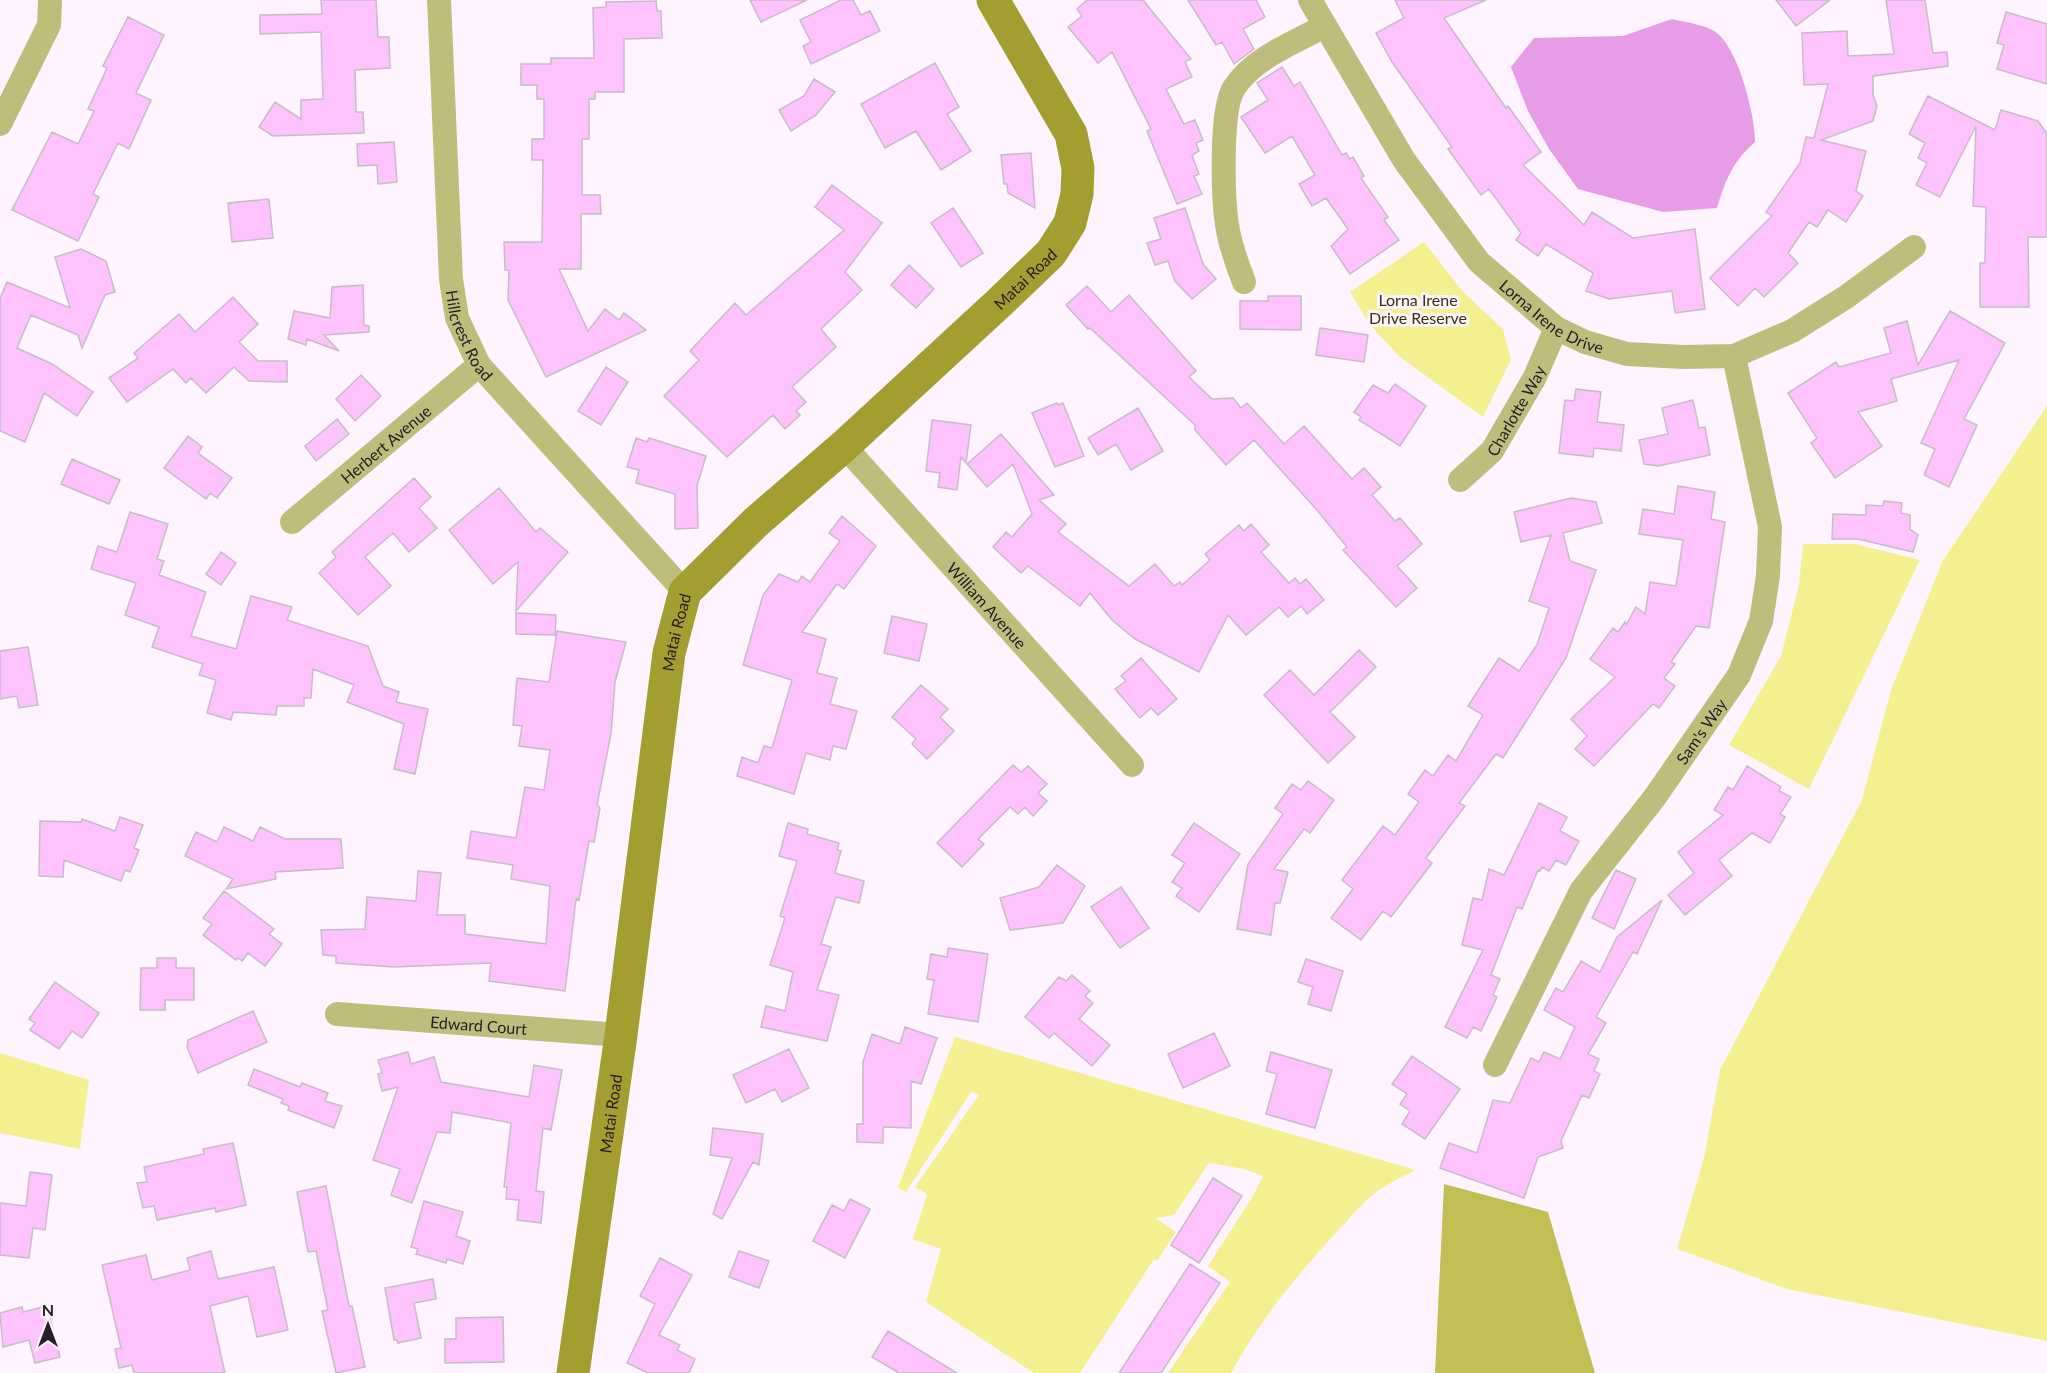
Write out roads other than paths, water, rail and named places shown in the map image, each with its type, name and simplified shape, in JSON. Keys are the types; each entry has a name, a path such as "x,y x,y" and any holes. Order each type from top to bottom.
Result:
{"street":[{"path":"0,124 49,25 50,0"},
{"name":"Hillcrest Road","path":"439,0 451,279 457,318 479,365 685,592"},
{"name":"Matai Road","path":"573,1373 621,1035 669,653 685,592 756,522 844,446 1050,253 1070,223 1077,194 1078,168 1071,134 993,0"},
{"name":"Lorna Irene Drive","path":"1310,0 1404,160 1479,262 1556,328 1585,342 1626,354 1684,357 1734,356 1792,331 1846,297 1914,247"},
{"path":"1244,282 1228,228 1225,207 1226,131 1230,96 1239,81 1257,66 1324,26"},
{"name":"Charlotte Way","path":"1460,480 1492,452 1535,377 1556,328"},
{"name":"Sam's Way","path":"1495,1065 1581,891 1655,797 1739,675 1761,621 1768,576 1770,527 1734,356"},
{"name":"Herbert Avenue","path":"292,522 479,365"},
{"name":"William Avenue","path":"844,446 1132,765"},
{"name":"Edward Court","path":"337,1014 621,1035"}],"park label":[{"name":"Lorna Irene Drive Reserve","path":"1418,308"}]}
